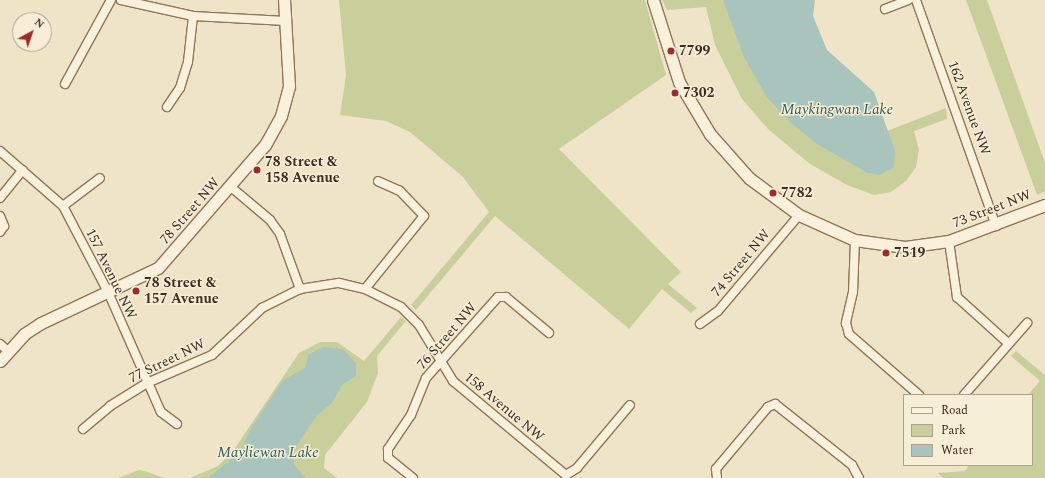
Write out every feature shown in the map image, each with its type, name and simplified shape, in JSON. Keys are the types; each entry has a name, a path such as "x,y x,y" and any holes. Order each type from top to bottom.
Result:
{"street":[{"path":"65,84 111,0"},
{"path":"121,0 193,16 286,21"},
{"name":"78 Street NW","path":"0,361 4,347 41,323 158,268 231,187 265,145 281,116 289,86 284,0"},
{"name":"73 Street NW","path":"653,0 670,61 706,128 725,156 749,178 799,215 855,240 905,247 949,241 996,226 1045,205"},
{"path":"885,9 908,0"},
{"name":"162 Avenue NW","path":"916,0 996,226"},
{"path":"167,107 180,88 188,62 193,16"},
{"name":"157 Avenue NW","path":"0,151 63,206 108,292 161,412 177,424"},
{"path":"0,198 23,170"},
{"path":"63,206 100,178"},
{"path":"365,289 424,216 400,191 378,181"},
{"path":"231,187 270,220 280,234 300,289"},
{"name":"74 Street NW","path":"700,324 718,311 799,215"},
{"path":"0,216 4,226 0,232"},
{"path":"855,240 853,292 846,323 855,341 918,394"},
{"path":"949,241 957,298 1008,343"},
{"name":"158 Avenue NW","path":"300,289 339,283 365,289 401,307 419,324 453,381 566,475 577,468 630,405"},
{"name":"77 Street NW","path":"83,430 110,406 147,383 212,355 262,308 300,289"},
{"name":"76 Street NW","path":"413,478 388,458 388,449 411,415 426,378 441,363 498,297 506,297 550,333"},
{"path":"965,394 1027,323"},
{"path":"717,478 716,469 768,407 775,404 852,465 859,478"}],"green space":[{"path":"339,0 645,0 666,75 559,149 681,272 668,284 697,308 691,313 662,289 629,329 495,216 416,310 411,305 489,212 463,177 410,132 386,121 340,115 346,75"},
{"path":"662,0 728,0 868,157 887,131 946,108 947,119 914,131 919,150 916,167 906,181 891,192 874,195 847,185 810,164 768,129 742,99 715,45 706,7 667,10"},
{"path":"966,0 987,0 1045,163 1045,191 1037,195"},
{"path":"401,317 406,321 377,356 378,373 367,402 325,455 324,468 337,478 190,478 218,466 233,451 299,353 320,342 337,342 364,361"},
{"path":"1016,351 1045,375 1045,478 943,478 938,473 965,471 968,466 1033,466 1033,394 1029,394 1040,381 1011,356"},
{"path":"139,470 148,472 164,478 118,478"}],"water":[{"name":"Maykingwan Lake","path":"723,0 815,0 813,16 827,50 874,92 895,151 894,167 880,175 868,173 817,144 791,123 766,96 744,57"},
{"name":"Mayliewan Lake","path":"323,347 343,349 356,363 356,376 342,385 332,403 317,415 293,451 294,464 305,478 208,478 240,452 250,430 283,380 305,368 308,355"}],"place":[{"name":"7799","path":"671,51"},
{"name":"7302","path":"675,93"},
{"name":"78 Street & 158 Avenue","path":"257,170"},
{"name":"7782","path":"773,193"},
{"name":"7519","path":"886,253"},
{"name":"78 Street & 157 Avenue","path":"136,291"}]}
